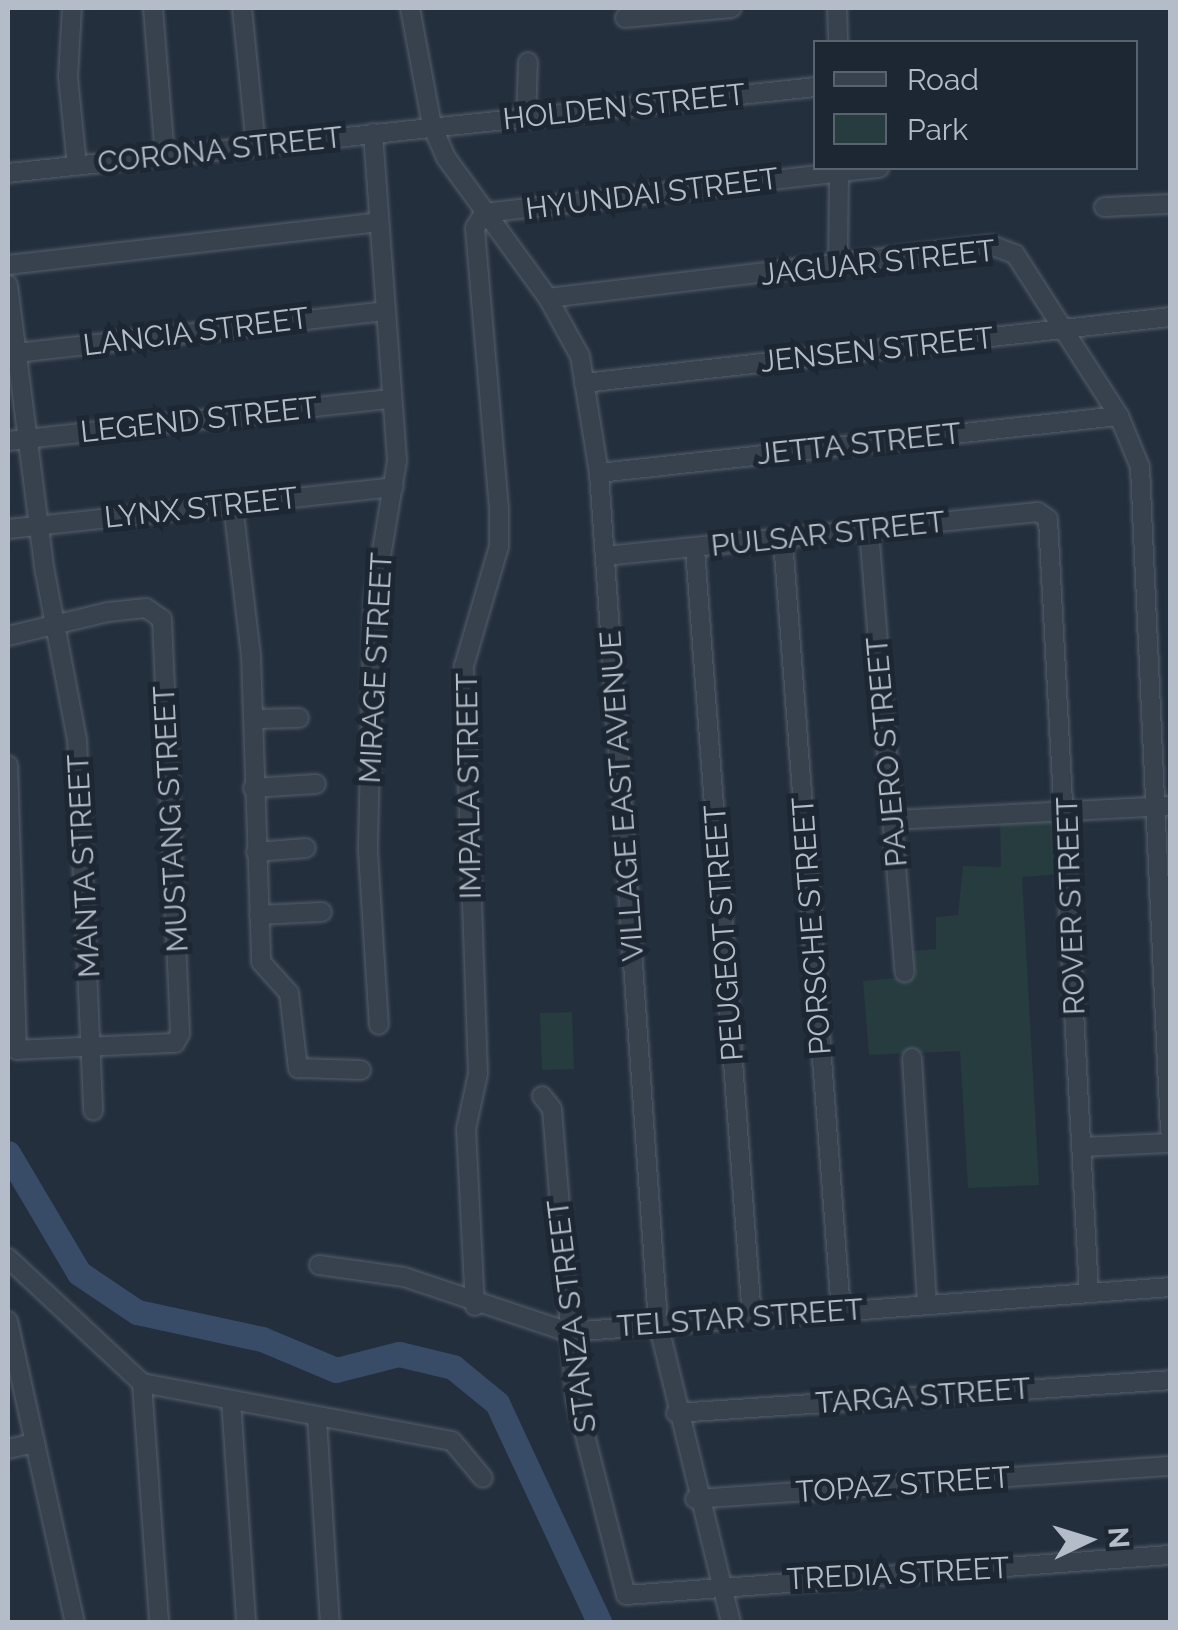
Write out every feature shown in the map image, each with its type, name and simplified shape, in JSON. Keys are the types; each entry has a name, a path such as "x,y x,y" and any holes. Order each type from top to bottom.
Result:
{"street":[{"path":"72,8 76,166"},
{"path":"154,8 166,156"},
{"path":"242,8 256,145"},
{"name":"VILLAGE EAST AVENUE","path":"410,8 432,126 484,213 548,298 580,356 599,473 658,1324 696,1499 731,1622"},
{"path":"626,18 732,8"},
{"path":"837,8 838,40"},
{"path":"526,119 528,62"},
{"name":"HOLDEN STREET","path":"432,126 813,87"},
{"name":"CORONA STREET","path":"8,172 432,126"},
{"name":"MIRAGE STREET","path":"374,133 394,487 374,598 368,852 379,1026"},
{"path":"838,266 839,170"},
{"name":"HYUNDAI STREET","path":"484,213 839,170"},
{"path":"1104,207 1170,204"},
{"name":"IMPALA STREET","path":"476,1306 466,1129 478,1074 464,666 499,546 473,244 484,213"},
{"path":"8,265 379,222"},
{"name":"JAGUAR STREET","path":"548,298 1006,247 1119,416 1140,468 1163,806 1170,1130"},
{"name":"MANTA STREET","path":"8,285 12,354 78,740 93,1111"},
{"name":"LANCIA STREET","path":"12,354 385,311"},
{"name":"JENSEN STREET","path":"584,383 1062,330 1168,322"},
{"name":"LEGEND STREET","path":"8,441 390,399"},
{"name":"JETTA STREET","path":"599,473 1119,416"},
{"name":"LYNX STREET","path":"8,529 394,487"},
{"path":"233,505 255,719 253,788 261,962 293,1005 298,1068 361,1070"},
{"name":"PULSAR STREET","path":"605,556 1038,512 1048,519"},
{"name":"ROVER STREET","path":"1048,519 1067,811 1088,1294"},
{"name":"PAJERO STREET","path":"869,530 905,973"},
{"name":"PORSCHE STREET","path":"782,540 841,1311"},
{"name":"PEUGEOT STREET","path":"694,548 752,1317"},
{"name":"MUSTANG STREET","path":"8,765 17,1050 167,1047 187,1036 162,618 146,608 58,623"},
{"path":"8,636 58,623"},
{"path":"255,719 299,718"},
{"path":"253,788 316,784"},
{"path":"892,820 1163,806"},
{"path":"256,852 306,848"},
{"path":"259,915 322,912"},
{"path":"912,1058 928,1304"},
{"name":"STANZA STREET","path":"542,1096 552,1109 576,1400 626,1595"},
{"path":"1081,1146 1170,1143"},
{"path":"8,1258 142,1383 452,1442 483,1478"},
{"name":"TELSTAR STREET","path":"319,1265 404,1277 476,1306 568,1332 1170,1287"},
{"path":"8,1321 75,1622"},
{"name":"TARGA STREET","path":"676,1413 1170,1380"},
{"path":"142,1383 159,1622"},
{"path":"231,1400 246,1622"},
{"path":"318,1418 330,1622"},
{"path":"8,1450 35,1442"},
{"name":"TOPAZ STREET","path":"696,1499 1170,1466"},
{"name":"TREDIA STREET","path":"626,1595 721,1584 1170,1555"}],"green space":[{"path":"1060,820 1062,874 1022,877 1039,1185 968,1188 960,1051 869,1055 863,981 915,976 913,951 936,949 936,917 958,915 963,866 1001,867 1000,822"},
{"path":"572,1012 574,1069 542,1070 540,1013"}],"waterway":[{"path":"8,1153 79,1273 137,1312 262,1339 336,1370 399,1354 453,1367 497,1403 599,1622"}]}
